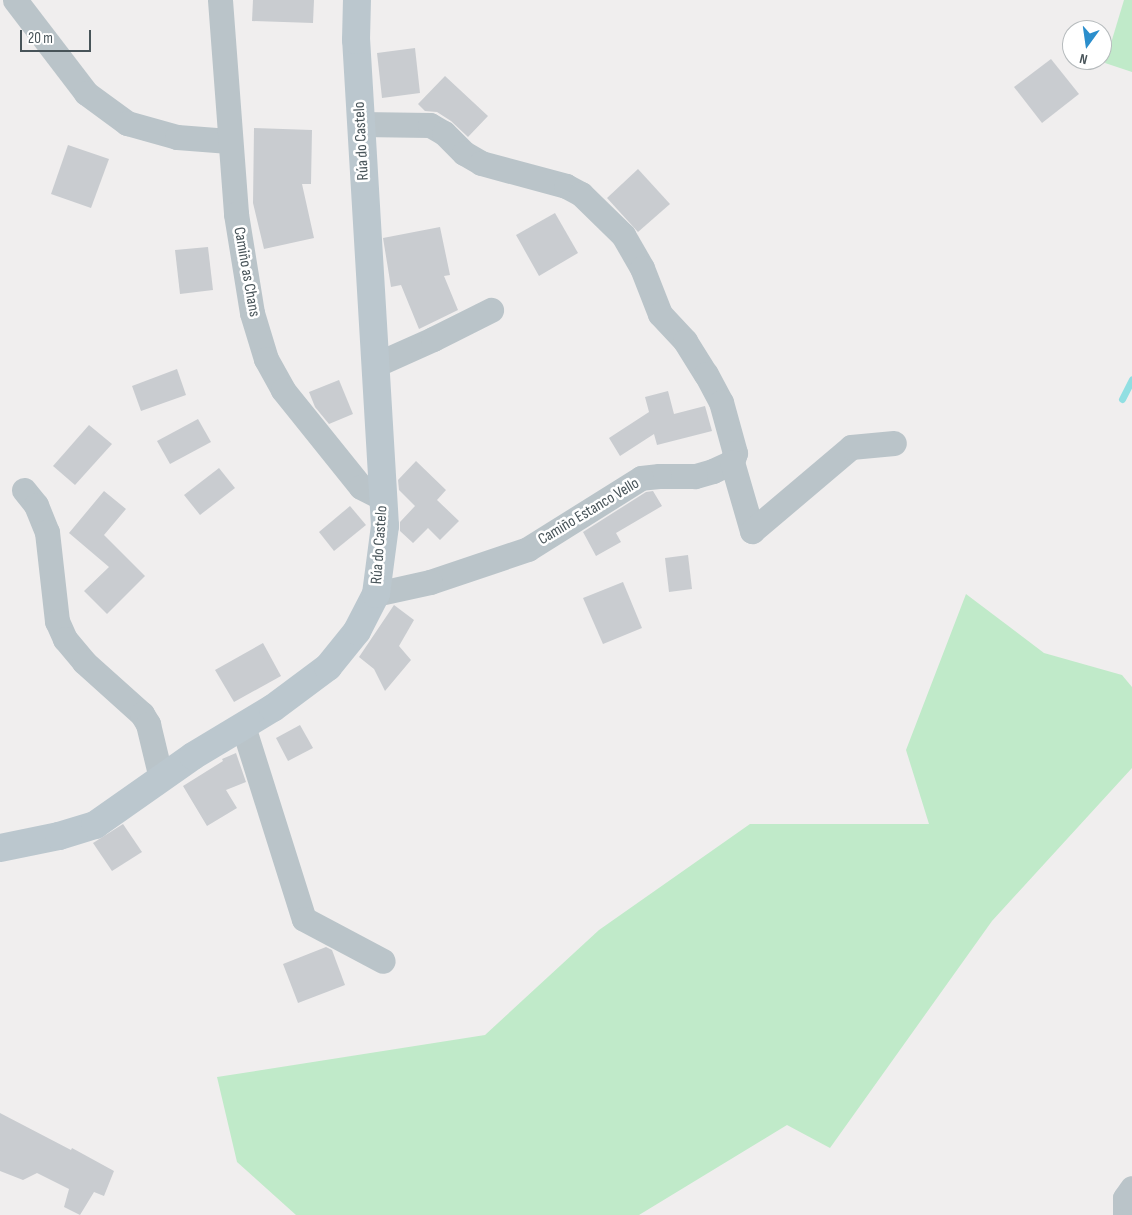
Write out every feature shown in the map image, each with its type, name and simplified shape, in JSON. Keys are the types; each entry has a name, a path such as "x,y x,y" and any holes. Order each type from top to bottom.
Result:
{"street":[{"path":"15,0 86,93 127,123 177,137 229,141"},
{"name":"Camiño as Chans","path":"220,0 229,141 239,232 252,313 266,359 283,390 361,487 383,498"},
{"name":"Rúa do Castelo","path":"0,848 59,836 95,825 193,756 273,708 328,666 357,631 376,594 384,526 361,124 356,0"},
{"path":"361,124 430,125 444,133 464,153 481,163 566,186 581,194 622,235 642,268 660,314 685,341 721,402 735,452 732,462 752,531 850,447 894,443"},
{"path":"374,365 433,340 491,310"},
{"name":"Camiño Estanco Vello","path":"376,594 430,582 528,549 641,478 695,476 725,467 732,462"},
{"path":"24,490 36,505 47,532 57,621 65,639 84,662 142,714 148,724 161,778"},
{"path":"242,726 304,919 383,961"},
{"path":"1125,1215 1125,1198 1132,1188"}],"green space":[{"path":"1124,0 1132,0 1132,72 1112,65 1112,40"},
{"path":"966,594 1044,653 1122,675 1132,687 1132,768 992,921 830,1148 787,1125 639,1215 296,1215 237,1162 217,1077 485,1035 599,930 750,824 929,824 906,750"}],"building":[{"path":"253,0 314,0 313,23 252,21"},
{"path":"415,48 420,93 382,98 377,53"},
{"path":"1051,59 1079,94 1042,123 1014,87"},
{"path":"445,76 488,116 468,137 451,121 437,112 425,111 418,104"},
{"path":"254,128 312,130 311,184 302,184 314,238 264,249 253,203"},
{"path":"68,145 109,159 91,208 51,194"},
{"path":"638,169 670,204 638,232 607,198"},
{"path":"555,213 578,253 539,276 516,235"},
{"path":"440,227 450,275 444,276 458,310 419,329 401,285 391,287 383,238"},
{"path":"208,247 213,290 180,294 175,250"},
{"path":"177,369 186,395 141,411 132,386"},
{"path":"339,380 353,414 329,424 315,407 309,392"},
{"path":"668,391 674,414 705,406 712,431 657,445 654,434 620,456 609,438 649,412 645,397"},
{"path":"198,419 211,442 170,464 157,441"},
{"path":"89,425 112,444 75,485 53,466"},
{"path":"416,461 446,490 437,500 459,521 440,540 428,528 413,543 400,531 400,522 415,506 399,490 398,480"},
{"path":"219,468 235,488 200,515 184,495"},
{"path":"104,491 126,509 104,535 145,576 107,614 84,591 109,567 69,533"},
{"path":"653,491 662,506 616,533 621,542 596,556 583,532 646,492"},
{"path":"350,506 366,525 334,551 319,532"},
{"path":"688,555 692,589 669,592 665,558"},
{"path":"623,582 642,628 603,644 583,598"},
{"path":"394,605 414,620 399,646 411,660 385,691 374,669 359,657"},
{"path":"263,643 281,676 234,702 215,670"},
{"path":"300,725 313,748 288,761 276,738"},
{"path":"236,753 246,782 226,790 237,808 207,826 183,786 223,761 222,759"},
{"path":"123,824 142,852 112,871 93,843"},
{"path":"326,947 332,950 345,985 298,1003 283,964"},
{"path":"0,1113 114,1171 104,1196 94,1192 80,1215 64,1207 69,1189 37,1173 23,1180 0,1171"}],"waterway":[{"path":"1122,399 1132,379"}]}
